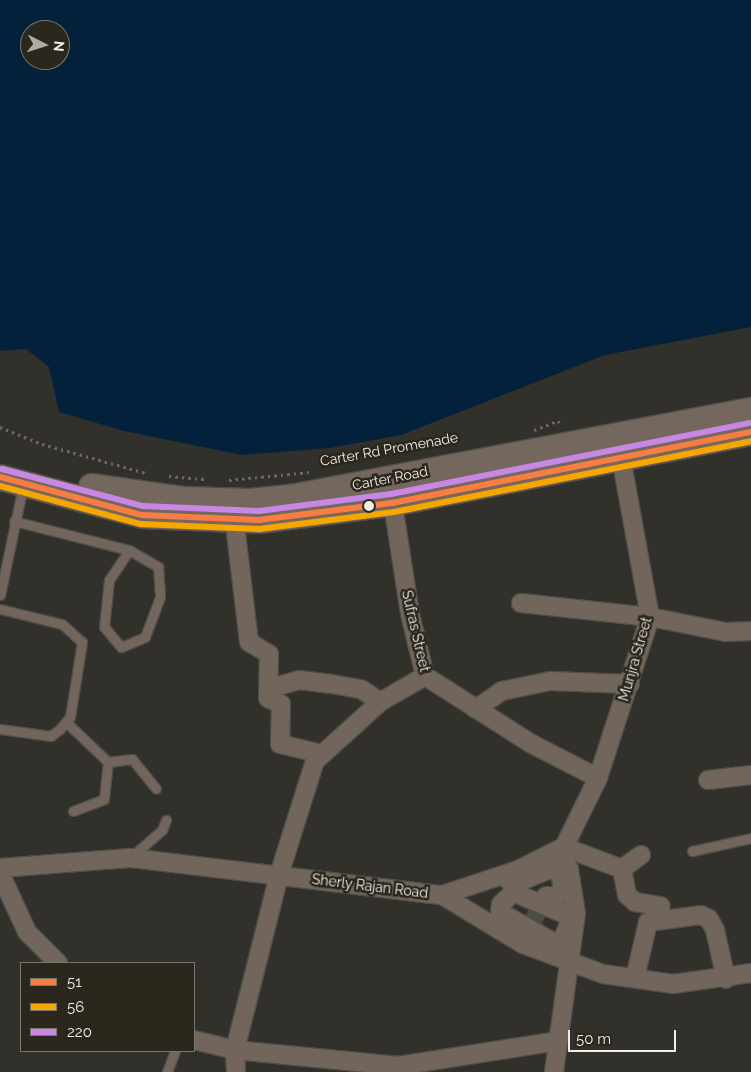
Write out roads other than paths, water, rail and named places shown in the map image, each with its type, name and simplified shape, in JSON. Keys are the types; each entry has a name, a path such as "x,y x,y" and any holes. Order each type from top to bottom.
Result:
{"main road":[{"name":"Carter Road","path":"11,481 142,515 230,500 295,496 615,433 751,410"},
{"name":"Carter Road","path":"0,459 108,491 230,500 259,520 392,503 751,432"}],"street":[{"name":"Munjra Street","path":"565,855 598,778 630,684 650,617 623,458 615,433"},
{"name":"Sufras Street","path":"388,478 410,614 425,676 530,742 598,778"},
{"path":"230,500 249,642 269,654 268,698 281,704 280,744 322,754"},
{"path":"521,603 650,617 726,632 751,630"},
{"path":"236,1072 235,1050 278,875 316,761 380,702 425,676"},
{"path":"268,690 299,680 360,689 380,702"},
{"path":"476,709 502,691 550,681 630,684"},
{"path":"708,780 751,775"},
{"path":"442,896 517,881 565,855 622,869"},
{"path":"542,902 560,896 564,890 565,855"},
{"path":"561,955 576,914 573,884 565,855"},
{"path":"622,869 641,855"},
{"name":"Sherly Rajan Road","path":"0,868 130,858 442,896 491,927 528,934 561,955 603,974 673,984 726,979 751,973"},
{"path":"622,869 629,899 661,906"},
{"path":"0,873 27,932 57,962"},
{"path":"517,881 542,902 570,918 561,955 558,1041 554,1072"},
{"path":"491,927 500,912 501,904 517,881"},
{"path":"500,912 528,934"},
{"path":"635,978 648,922 701,915 714,927 726,979"},
{"path":"195,1040 235,1050 398,1066 558,1041"}],"lane":[{"path":"0,596 14,521 11,481"},
{"path":"14,521 130,550 158,567 160,597 145,637 120,647 104,627 109,580 130,550"},
{"path":"0,609 62,624 82,642 70,718 51,736 0,729"},
{"path":"66,722 108,762"},
{"path":"108,762 132,759 156,789"},
{"path":"73,811 104,799 108,762"},
{"path":"130,858 162,830 166,820"},
{"path":"692,852 751,838"},
{"path":"167,1072 174,1052"}],"water":[{"path":"0,0 751,0 751,327 605,355 401,435 330,448 242,455 124,431 59,412 49,367 26,349 0,351"}],"tunnel":[{"path":"530,928 540,907"}]}
